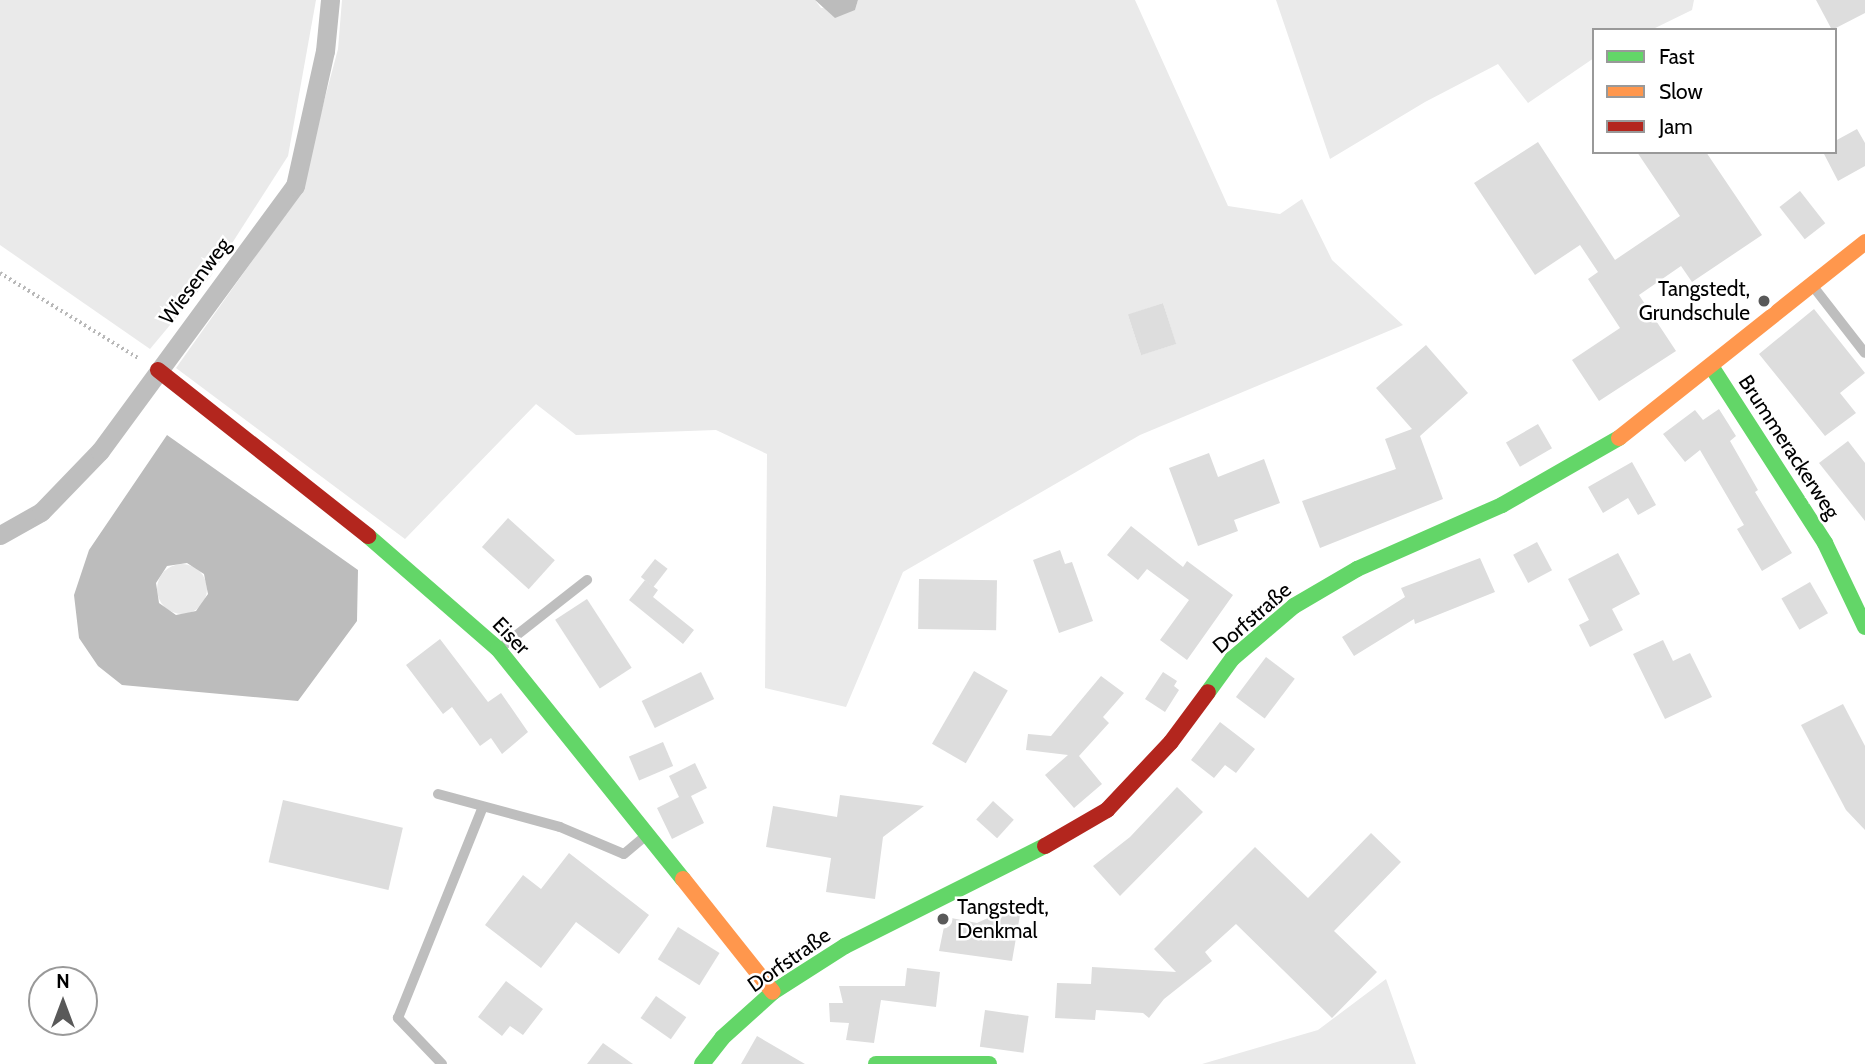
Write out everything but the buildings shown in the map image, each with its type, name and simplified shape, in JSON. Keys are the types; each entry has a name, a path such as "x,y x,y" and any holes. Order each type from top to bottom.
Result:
{"main road":[{"name":"Dorfstraße","path":"702,1064 722,1038 773,992 845,946 1007,868 1107,810 1171,742 1232,659 1294,606 1357,569 1561,474 1621,437 1865,242"},
{"name":"Brummerackerweg","path":"1711,366 1825,543 1865,627"},
{"name":"Eiser","path":"158,370 375,541 498,649 773,992"},
{"path":"876,1064 989,1064"}],"street":[{"name":"Wiesenweg","path":"0,535 61,495 100,451 295,186 325,51 330,0"}],"lane":[{"path":"1812,285 1865,353"},
{"path":"498,649 587,580"},
{"path":"438,794 561,827 624,854 647,834"},
{"path":"442,1064 398,1018 484,807"}],"path":[{"path":"0,273 158,370"}],"shaded area":[{"path":"0,0 316,0 288,156 211,276 150,349 0,245"},
{"path":"342,0 815,0 821,8 855,10 858,0 1135,0 1228,206 1280,214 1302,199 1332,260 1403,325 1140,435 903,572 846,707 765,688 767,454 716,430 576,435 536,404 405,539 176,368 299,195 338,49","holes":["1163,303 1176,344 1141,355 1128,315"]},
{"path":"815,0 858,0 855,10 835,18"},
{"path":"1276,0 1694,0 1692,10 1655,28 1592,28 1592,59 1528,103 1498,64 1425,102 1330,159"},
{"path":"167,435 358,570 357,621 298,701 122,685 98,666 79,638 74,595 89,550","holes":["187,563 204,574 208,594 196,611 176,615 159,603 156,583 167,566"]},
{"path":"172,565 192,565 206,579 206,599 192,613 172,613 158,599 158,579"},
{"path":"1386,979 1416,1064 1202,1064 1318,1030"}],"traffic: fast":[{"path":"1711,366 1825,543 1865,627"},
{"path":"1208,692 1232,659 1294,606 1357,569 1502,505 1619,438"},
{"path":"368,536 498,649 683,879"},
{"path":"702,1064 722,1038 773,992 845,946 1045,846"},
{"path":"876,1064 989,1064"}],"traffic: slow":[{"path":"1619,438 1865,242"},
{"path":"683,879 773,992"}],"traffic: jam":[{"path":"158,370 368,536"},
{"path":"1045,846 1107,810 1171,742 1208,692"}],"place":[{"name":"Tangstedt, Grundschule","path":"1764,301"},
{"name":"Tangstedt, Denkmal","path":"943,919"}]}
